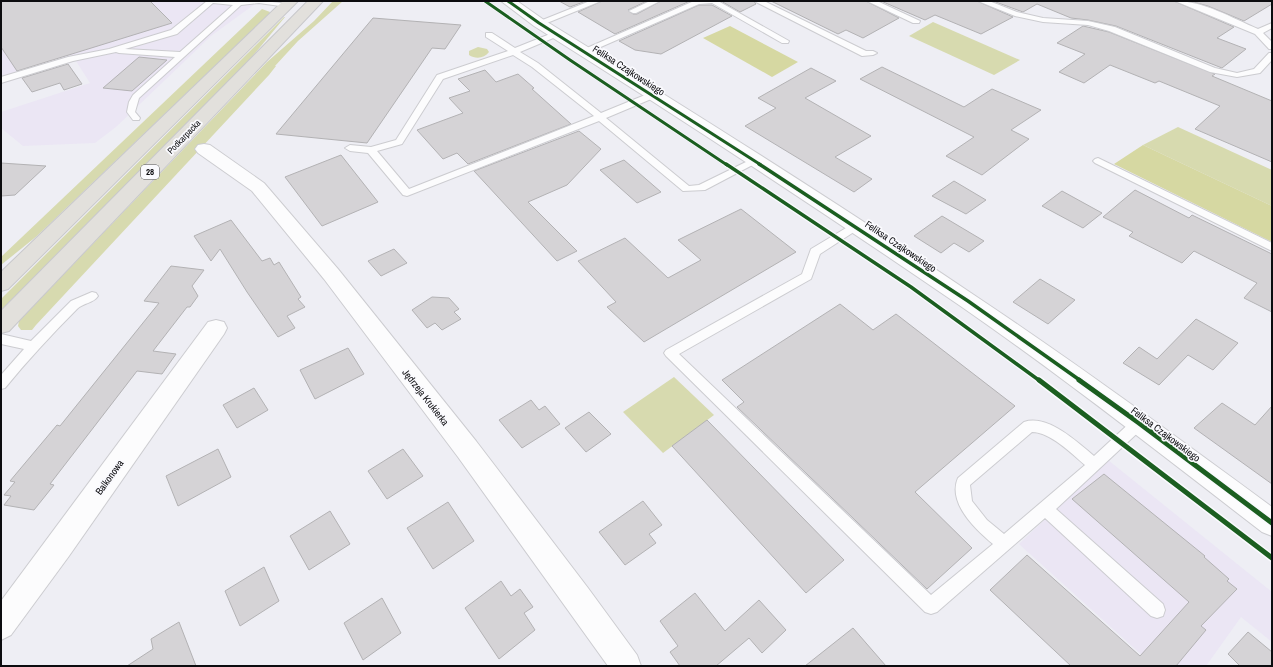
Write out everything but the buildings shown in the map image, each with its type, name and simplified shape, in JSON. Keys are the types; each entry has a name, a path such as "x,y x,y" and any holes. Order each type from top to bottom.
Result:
{"main road":[{"name":"Podkarpacka","path":"1,325 316,1"},
{"name":"28","path":"1,284 289,3"}],"street":[{"name":"Feliksa Czajkowskiego","path":"508,1 555,34 755,160 968,301 1139,423 1272,523"},
{"name":"Jędrzeja Krukierka","path":"204,149 258,186 331,274 467,449 578,598 626,666"},
{"name":"Balkonowa","path":"1,625 59,547 216,328"}],"lane":[{"path":"1,80 70,59 110,50 174,32 211,1"},
{"path":"214,1 239,3 256,1 289,3"},
{"path":"539,23 597,1"},
{"path":"633,11 656,1"},
{"path":"584,51 698,2 706,1 714,1 785,41"},
{"path":"758,1 865,54 872,53"},
{"path":"871,1 916,21"},
{"path":"982,1 1015,14 1043,20 1088,23 1112,29 1213,70 1237,75 1257,70 1272,55"},
{"path":"1179,1 1207,10 1258,32 1272,47"},
{"path":"136,118 130,112 132,102 239,3"},
{"path":"1258,32 1272,24"},
{"path":"350,148 371,150 399,142 440,77 513,52 555,34"},
{"path":"489,36 535,65 600,116 687,188 701,188 755,160"},
{"path":"110,50 182,55"},
{"path":"371,150 407,193 654,96"},
{"path":"1098,161 1272,247"},
{"path":"856,226 814,252 807,276 670,353 931,606 1045,509 1139,423"},
{"path":"1,384 33,346 75,304 92,296"},
{"path":"1,339 33,346"},
{"path":"1004,544 982,525 966,503 963,483 1029,426 1041,426 1059,437 1094,464"},
{"path":"1045,509 1157,610"}],"shaded area":[{"path":"1,1 259,1 211,36 116,127 95,143 23,146 1,128 1,112 90,83 76,61 1,84"},
{"path":"1108,460 1272,592 1272,642 1241,617 1206,666 1154,666 1019,544"}],"green space":[{"path":"333,1 343,1 298,41 275,66 269,75 32,330 21,330 18,326 19,321 267,62 314,21"},
{"path":"262,9 270,12 269,14 37,236 1,265 1,257"},
{"path":"284,17 247,63 1,310 1,299"},
{"path":"933,22 1020,60 994,75 909,36"},
{"path":"730,26 798,62 772,77 703,38"},
{"path":"478,47 487,49 489,52 485,56 479,58 469,55 469,51"},
{"path":"1178,127 1272,170 1272,206 1143,145"},
{"path":"1143,145 1272,206 1272,242 1114,164"},
{"path":"674,377 714,415 663,453 623,412"}],"cycle path":[{"path":"485,1 570,60 911,287 1003,353 1272,558"},
{"path":"508,1 539,23 836,213 968,301 1139,423 1272,523"}]}
